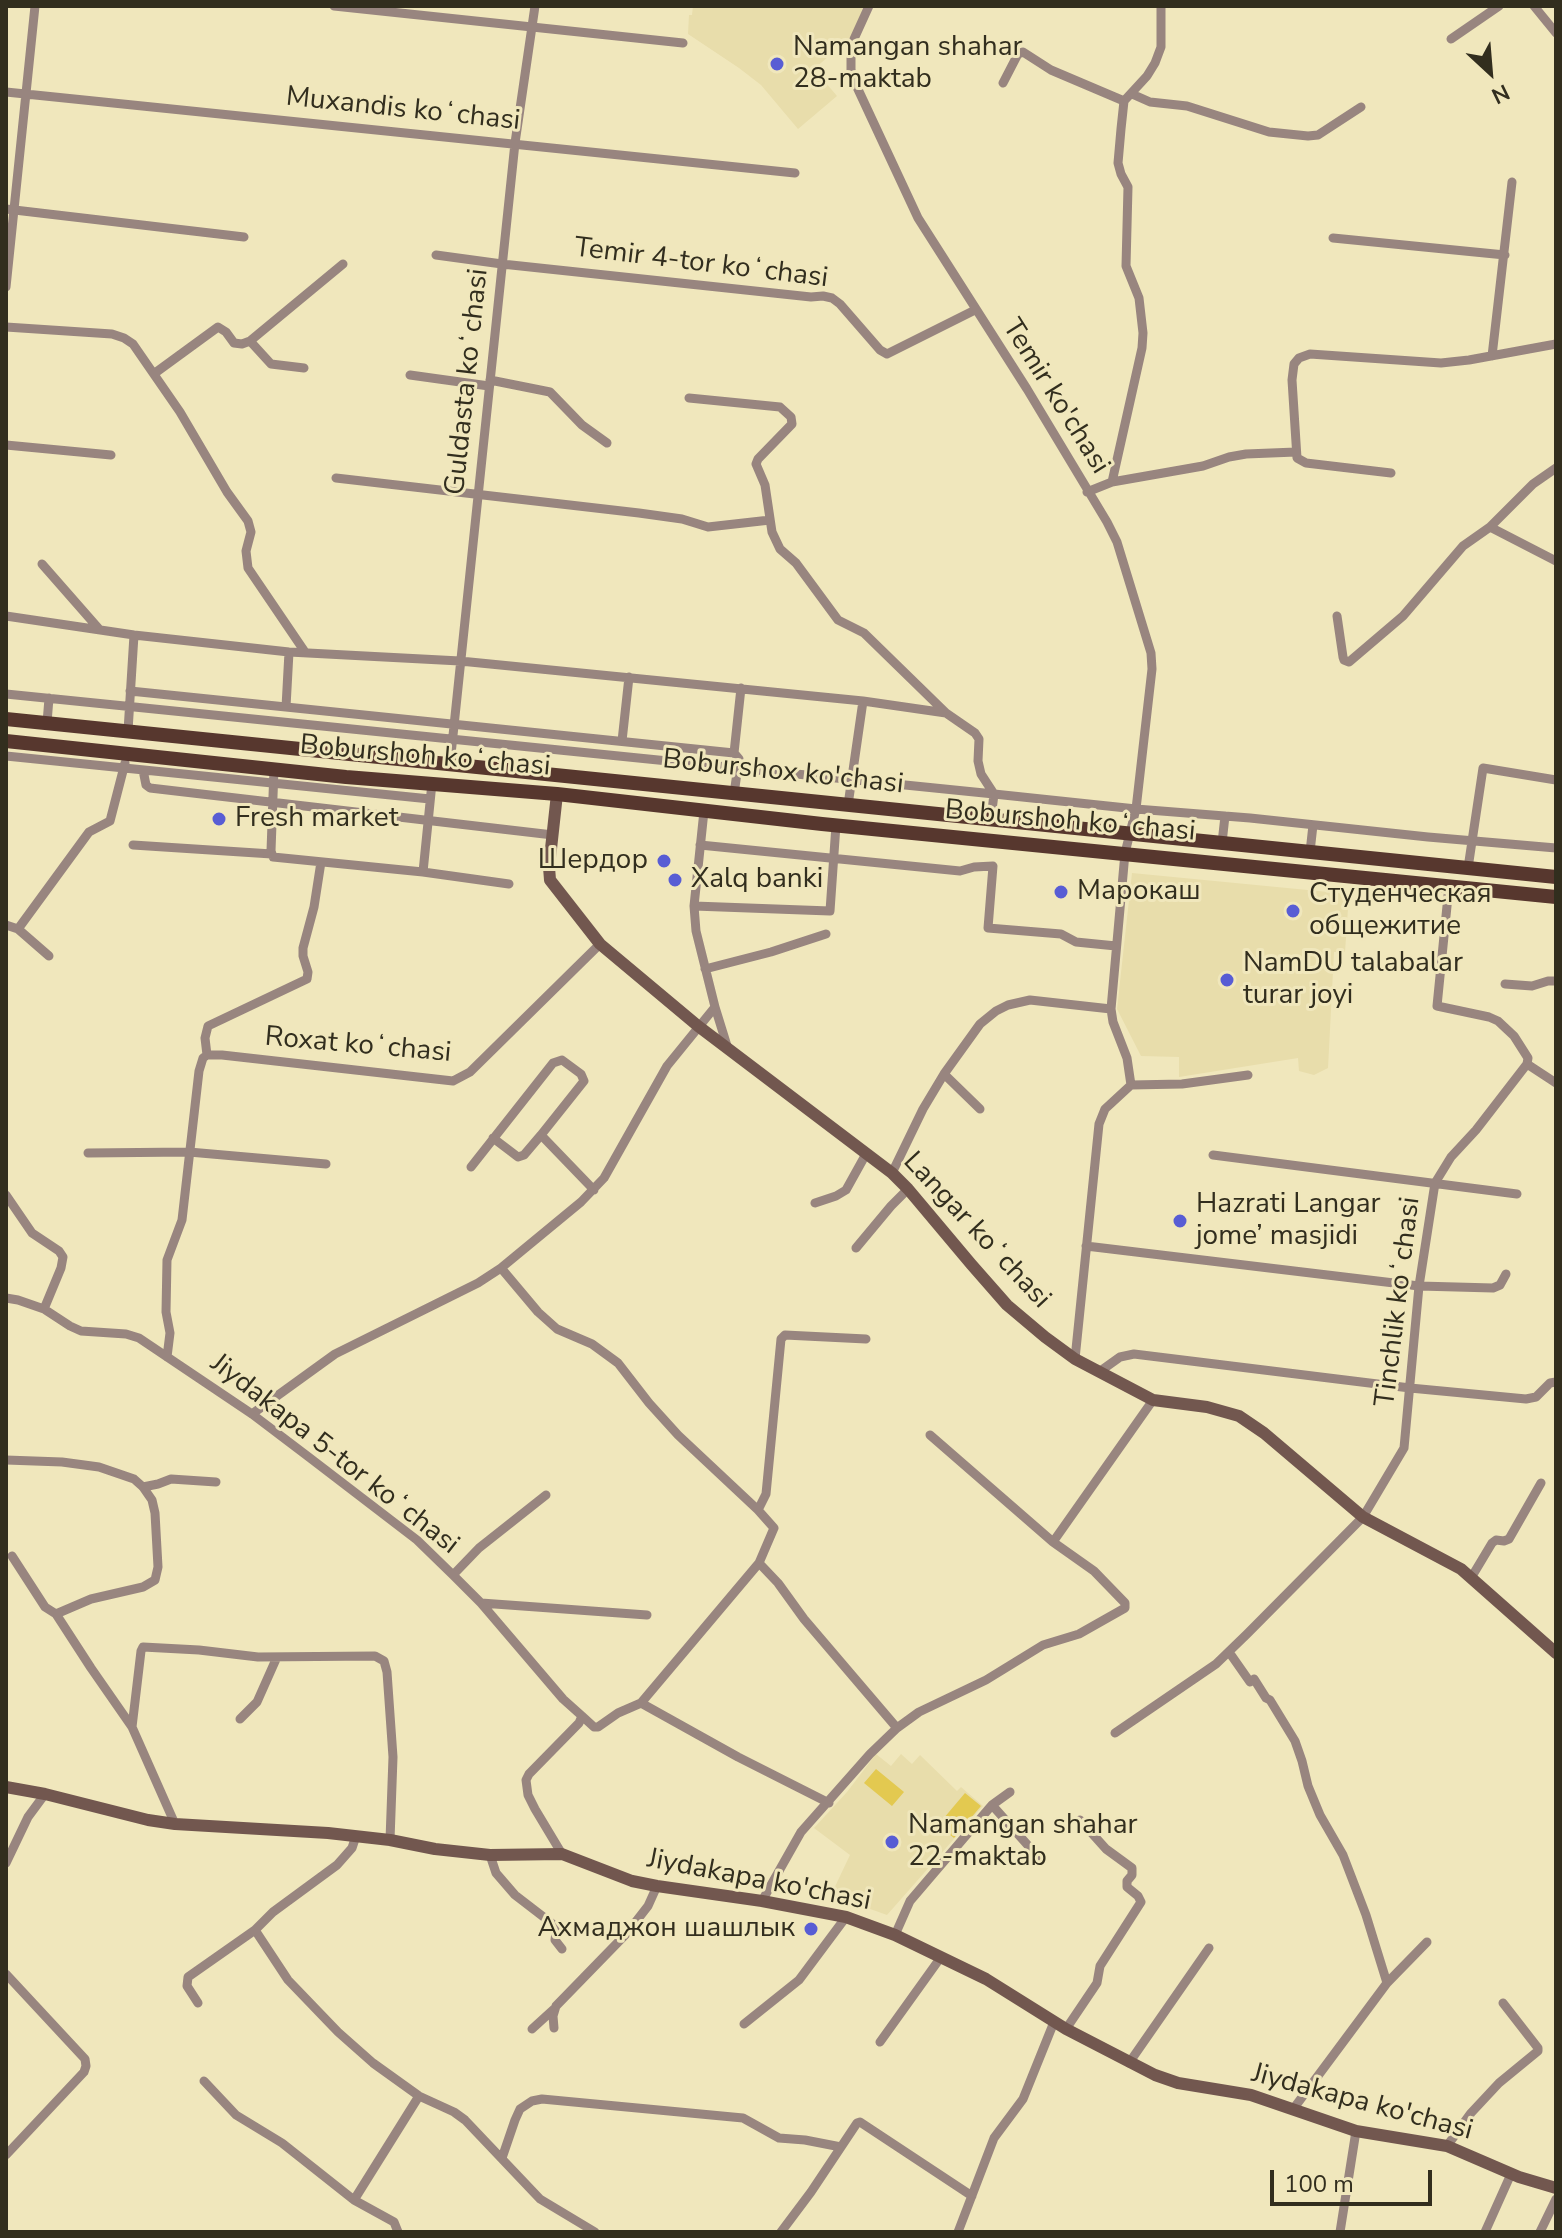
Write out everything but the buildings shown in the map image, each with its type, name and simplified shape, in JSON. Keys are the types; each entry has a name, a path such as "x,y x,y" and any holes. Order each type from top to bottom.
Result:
{"main road":[{"name":"Boburshox ko'chasi","path":"6,719 1556,877"},
{"name":"Boburshoh koʻchasi","path":"6,741 223,771 557,794 1556,897"}],"street":[{"path":"6,287 9,209 35,6"},
{"path":"334,6 683,43"},
{"name":"Guldasta koʻchasi","path":"450,764 515,143 535,6"},
{"name":"Temir ko'chasi","path":"869,6 854,39 851,55 851,70 856,85 911,205 1107,522 1117,542 1151,653 1152,669 1136,809 1125,853 1111,1009"},
{"path":"1112,482 1143,333 1139,298 1126,266 1128,187 1118,163 1128,97 1155,63 1161,47 1161,6"},
{"path":"1451,39 1499,6"},
{"path":"1534,6 1556,33"},
{"path":"1003,83 1018,54 1023,52 1051,70 1128,97 1187,106 1269,132 1308,136 1318,135 1361,107"},
{"name":"Muxandis koʻchasi","path":"6,92 795,173"},
{"path":"1492,356 1512,182"},
{"path":"9,209 244,237"},
{"path":"1333,238 1505,255"},
{"name":"Temir 4-tor koʻchasi","path":"436,255 832,298 887,354 975,310"},
{"path":"155,373 218,327 234,343 250,341 343,264"},
{"path":"6,327 112,334 133,344 155,373 248,521 251,532 246,551 248,568 305,652"},
{"path":"250,341 271,364 304,368"},
{"path":"1391,473 1306,463 1297,458 1292,380 1294,364 1299,358 1304,355 1441,363 1556,344"},
{"path":"410,375 550,392 582,425 607,443"},
{"path":"689,398 780,407 791,417 792,424 756,464 765,485 772,532 780,549 796,563 838,620 864,633 946,713 975,733 979,739 981,774 994,794 991,819"},
{"path":"6,445 111,455"},
{"path":"1087,492 1112,482 1203,466 1229,457 1296,452"},
{"path":"1337,616 1343,657 1349,662 1403,616 1463,546 1490,527 1533,484 1556,468"},
{"path":"336,478 682,519 708,527 770,520"},
{"path":"1490,527 1556,561"},
{"path":"42,564 99,629"},
{"path":"6,616 134,635 289,652 460,661 863,701 946,713"},
{"path":"128,731 134,635"},
{"path":"286,707 289,652"},
{"path":"622,741 629,677"},
{"path":"734,753 741,688"},
{"path":"130,691 734,753 739,759 734,794"},
{"path":"6,694 1136,809 1556,848"},
{"path":"47,723 49,698"},
{"path":"848,805 863,701"},
{"path":"6,756 126,760 143,770 223,771 221,796"},
{"path":"18,929 89,832 110,821 126,760"},
{"path":"1468,868 1483,768 1556,780"},
{"path":"143,770 146,785 150,788 553,835"},
{"path":"272,854 274,776 430,799"},
{"path":"423,872 432,783"},
{"name":"Langar koʻchasi","path":"557,794 550,880 600,944 698,1026 892,1173 1007,1305 1075,1359 1153,1400 1207,1407 1239,1416 1264,1433 1363,1517 1461,1569 1556,1653"},
{"path":"704,811 694,906 696,931 728,1049"},
{"path":"1222,843 1225,816"},
{"path":"694,906 830,911 836,825"},
{"path":"1310,852 1313,825"},
{"path":"133,845 272,854 276,858 509,884"},
{"path":"700,845 960,871 993,866 988,928 1061,934 1076,942 1116,946"},
{"path":"167,1357 170,1333 166,1312 167,1260 182,1220 199,1071 207,1055 205,1038 208,1026 307,979 303,948 321,862"},
{"path":"1449,886 1437,1006 1498,1021 1524,1049 1527,1064 1556,1083"},
{"path":"6,925 18,929 49,956"},
{"path":"705,969 826,934"},
{"name":"Roxat koʻchasi","path":"207,1055 453,1081 470,1072 600,944"},
{"path":"1505,984 1532,986 1556,981"},
{"path":"892,1173 944,1074 980,1024 1008,1005 1030,1000 1111,1009 1127,1058 1131,1085"},
{"path":"252,1414 335,1354 478,1283 501,1268 594,1190 604,1178 667,1066 715,1007"},
{"path":"471,1167 493,1138 553,1063 562,1060 581,1074 584,1081 524,1155 518,1157 493,1138"},
{"name":"Tinchlik koʻchasi","path":"1115,1733 1216,1664 1363,1517 1404,1448 1419,1286 1435,1183 1451,1157 1527,1064"},
{"path":"944,1074 980,1109"},
{"path":"1075,1359 1099,1124 1105,1109 1131,1085 1182,1084 1248,1075"},
{"path":"541,1135 594,1190"},
{"path":"88,1153 189,1152 326,1164"},
{"path":"815,1203 846,1190 866,1154"},
{"path":"1213,1155 1517,1194"},
{"path":"856,1248 908,1189"},
{"path":"6,1195 32,1233 63,1257 44,1309"},
{"path":"1086,1246 1419,1286 1493,1288 1500,1285 1506,1274"},
{"path":"501,1268 538,1312 557,1329 592,1344 618,1363 678,1435 774,1528 759,1563 641,1703 618,1713 598,1727 592,1726 582,1716 579,1723 529,1774 526,1780 528,1795 562,1854"},
{"name":"Jiydakapa 5-tor koʻchasi","path":"6,1298 44,1309 81,1331 126,1334 139,1338 252,1414 417,1540 481,1603 563,1699 582,1716"},
{"path":"758,1510 766,1494 781,1339 785,1335 866,1339"},
{"path":"1099,1372 1120,1357 1134,1354 1526,1399 1536,1397 1550,1383 1556,1382"},
{"path":"1053,1542 1153,1400"},
{"path":"762,1901 801,1832 897,1728 919,1712 986,1680 1043,1645 1079,1634 1125,1608 1125,1603 1094,1571 1053,1542 930,1435"},
{"path":"6,1460 99,1467 134,1479 152,1500 158,1567 155,1580 147,1585 91,1599 56,1614"},
{"path":"143,1487 182,1478 216,1482"},
{"path":"1471,1578 1492,1543 1509,1539 1541,1483"},
{"path":"453,1575 479,1548 546,1495"},
{"path":"12,1556 45,1607 56,1614 132,1727 175,1824"},
{"path":"759,1563 897,1728"},
{"path":"481,1603 647,1615"},
{"path":"132,1727 143,1647 277,1657 375,1656 384,1661 387,1672 393,1757 390,1840"},
{"path":"1229,1652 1250,1682 1254,1679 1270,1700 1295,1741 1308,1786 1320,1815 1343,1855 1366,1915 1387,1983"},
{"path":"240,1719 257,1702 277,1657"},
{"path":"641,1703 829,1803"},
{"name":"Jiydakapa ko'chasi","path":"6,1787 175,1824 356,1836 490,1855 562,1854 632,1881 846,1917 895,1935 986,1979 1066,2029 1155,2075 1178,2083 1251,2095 1356,2131 1447,2146 1511,2174 1556,2188"},
{"path":"895,1935 910,1901 992,1805 1010,1792"},
{"path":"6,1863 28,1817 45,1794"},
{"path":"992,1805 1041,1860"},
{"path":"1066,2029 1097,1983 1100,1966 1141,1902 1127,1887 1132,1868 1106,1849 1080,1820"},
{"path":"198,2003 187,1986 188,1977 255,1930 273,1912 337,1865 352,1848 356,1836"},
{"path":"490,1855 496,1873 515,1895 554,1925 555,1940 562,1949"},
{"path":"532,2029 627,1933 648,1906 657,1886"},
{"path":"744,2024 799,1980 846,1917"},
{"path":"255,1930 288,1980 373,2063 419,2096 465,2120 540,2199 595,2232"},
{"path":"1294,2108 1387,1983 1427,1942"},
{"path":"1129,2063 1209,1948"},
{"path":"880,2042 941,1957"},
{"path":"6,1974 85,2059 86,2066 84,2072 6,2155"},
{"path":"1447,2146 1490,2093 1538,2051 1503,2003"},
{"path":"554,2028 556,2006"},
{"path":"958,2232 994,2138 1023,2099 1054,2022"},
{"path":"204,2081 236,2115 282,2143 354,2200 394,2222 398,2232"},
{"path":"354,2200 419,2096"},
{"path":"502,2158 520,2109 542,2099 743,2118 779,2138 841,2147"},
{"path":"781,2232 857,2123 864,2123 972,2196"},
{"path":"1340,2232 1356,2131"},
{"path":"1485,2232 1511,2174"},
{"path":"1540,2232 1556,2199"}],"shaded area":[{"name":"Namangan shahar 28-maktab","path":"693,6 866,6 852,36 814,69 837,96 798,129 761,85 688,34"},
{"name":"NamDU talabalar turar joyi","path":"1132,873 1349,894 1345,952 1334,952 1328,1068 1314,1075 1299,1071 1298,1058 1179,1077 1179,1057 1141,1056 1117,1009"},
{"name":"Namangan shahar 22-maktab","path":"876,1754 891,1766 901,1754 912,1764 920,1755 957,1791 961,1787 983,1806 887,1915 831,1895 850,1855 814,1828"},
{"path":"876,1769 904,1792 892,1806 864,1783"},
{"path":"965,1793 981,1806 954,1838 938,1825"}],"place":[{"name":"Namangan shahar 28-maktab","path":"777,64"},
{"name":"Fresh market","path":"219,819"},
{"name":"Шердор","path":"664,861"},
{"name":"Xalq banki","path":"675,880"},
{"name":"Марокаш","path":"1061,892"},
{"name":"Студенческая общежитие","path":"1293,911"},
{"name":"NamDU talabalar turar joyi","path":"1227,980"},
{"name":"Hazrati Langar jome’ masjidi","path":"1180,1221"},
{"name":"Namangan shahar 22-maktab","path":"892,1842"},
{"name":"Ахмаджон шашлык","path":"811,1929"}]}
